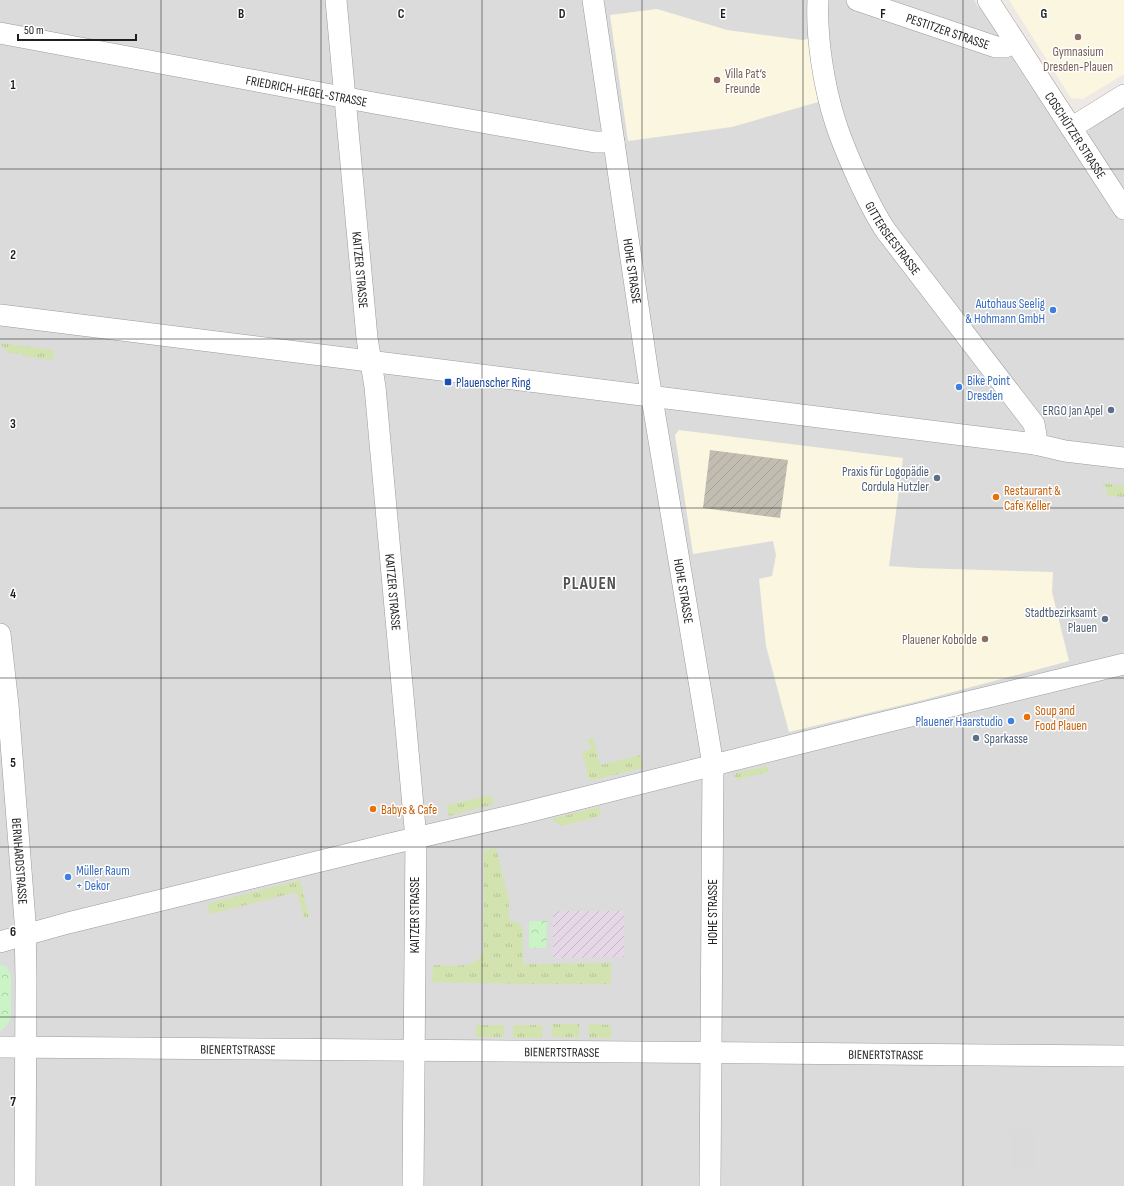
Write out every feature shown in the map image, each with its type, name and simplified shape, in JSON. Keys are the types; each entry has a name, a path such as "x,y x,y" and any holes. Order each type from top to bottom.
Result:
{"street":[{"name":"KAITZER STRASSE","path":"336,0 368,338 375,387 416,838 413,1186"},
{"name":"HOHE STRASSE","path":"593,0 652,396 713,765 710,1186"},
{"name":"GITTERSEESTRASSE","path":"818,0 822,56 832,108 841,138 869,204 886,231 1034,424 1036,444"},
{"name":"PESTITZER STRASSE","path":"857,0 996,47 1005,47 1015,42"},
{"name":"COSCHÜTZER STRASSE","path":"988,0 1124,209"},
{"name":"FRIEDRICH-HEGEL-STRASSE","path":"0,33 595,142 614,142"},
{"path":"1071,128 1124,95"},
{"path":"0,315 1036,444 1065,451 1124,458"},
{"name":"BERNHARDSTRASSE","path":"0,634 14,779 26,935 25,1186"},
{"path":"0,942 62,924 1124,664"},
{"name":"BIENERTSTRASSE","path":"0,1047 1124,1056"}],"shaded area":[{"path":"0,0 974,0 978,7 983,5 993,20 1016,64 1070,145 1088,134 1090,128 1124,105 1124,1186 0,1186 0,1031 4,1029 7,967 0,965"},
{"name":"Gymnasium Dresden-Plauen","path":"1009,0 1124,0 1124,74 1083,99 1071,98"},
{"name":"Villa Pat‘s Freunde","path":"657,9 727,30 802,40 809,39 818,102 732,127 628,141 610,15"},
{"path":"679,430 903,458 889,566 1053,572 1052,592 1069,661 923,700 789,732 766,646 759,579 772,576 776,555 773,541 693,554 675,435"},
{"path":"710,450 788,460 780,518 703,508"},
{"path":"553,911 624,911 624,957 553,958"},
{"path":"1010,1129 1034,1129 1034,1169 1010,1169"}],"green space":[{"path":"0,343 54,350 53,360 8,353"},
{"path":"1103,483 1124,486 1124,497 1106,495 1107,487 1102,486"},
{"path":"593,737 600,765 640,755 643,766 642,768 589,781 582,752 591,749 588,739"},
{"path":"767,766 769,772 742,778 740,781 734,776 736,773"},
{"path":"492,795 494,804 449,816 447,805"},
{"path":"599,807 601,816 562,826 551,819"},
{"path":"496,848 509,900 509,921 518,922 523,928 523,964 611,963 611,984 432,982 433,965 461,966 474,962 483,952 484,850"},
{"path":"300,880 309,918 304,918 297,892 211,914 206,904"},
{"path":"529,921 547,921 546,948 529,948"},
{"path":"0,965 7,967 11,976 11,1018 4,1029 0,1031"},
{"path":"552,1024 579,1024 579,1038 552,1037"},
{"path":"589,1024 611,1025 611,1038 589,1038"},
{"path":"476,1025 504,1025 504,1037 476,1037"},
{"path":"513,1025 542,1025 542,1038 513,1038"}],"place":[{"name":"Gymnasium Dresden-Plauen","path":"1078,37"},
{"name":"Villa Pat‘s Freunde","path":"717,80"},
{"name":"Autohaus Seelig & Hohmann GmbH","path":"1053,310"},
{"name":"Plauenscher Ring","path":"448,382"},
{"name":"Bike Point Dresden","path":"959,387"},
{"name":"ERGO Jan Apel","path":"1111,410"},
{"name":"Praxis für Logopädie Cordula Hutzler","path":"937,478"},
{"name":"Restaurant & Cafe Keller","path":"996,497"},
{"name":"Stadtbezirksamt Plauen","path":"1105,619"},
{"name":"Plauener Kobolde","path":"985,639"},
{"name":"Soup and Food Plauen","path":"1027,717"},
{"name":"Plauener Haarstudio","path":"1011,721"},
{"name":"Sparkasse","path":"976,738"},
{"name":"Babys & Cafe","path":"373,809"},
{"name":"Müller Raum + Dekor","path":"68,877"}],"district":[{"name":"PLAUEN","path":"590,583"}]}
